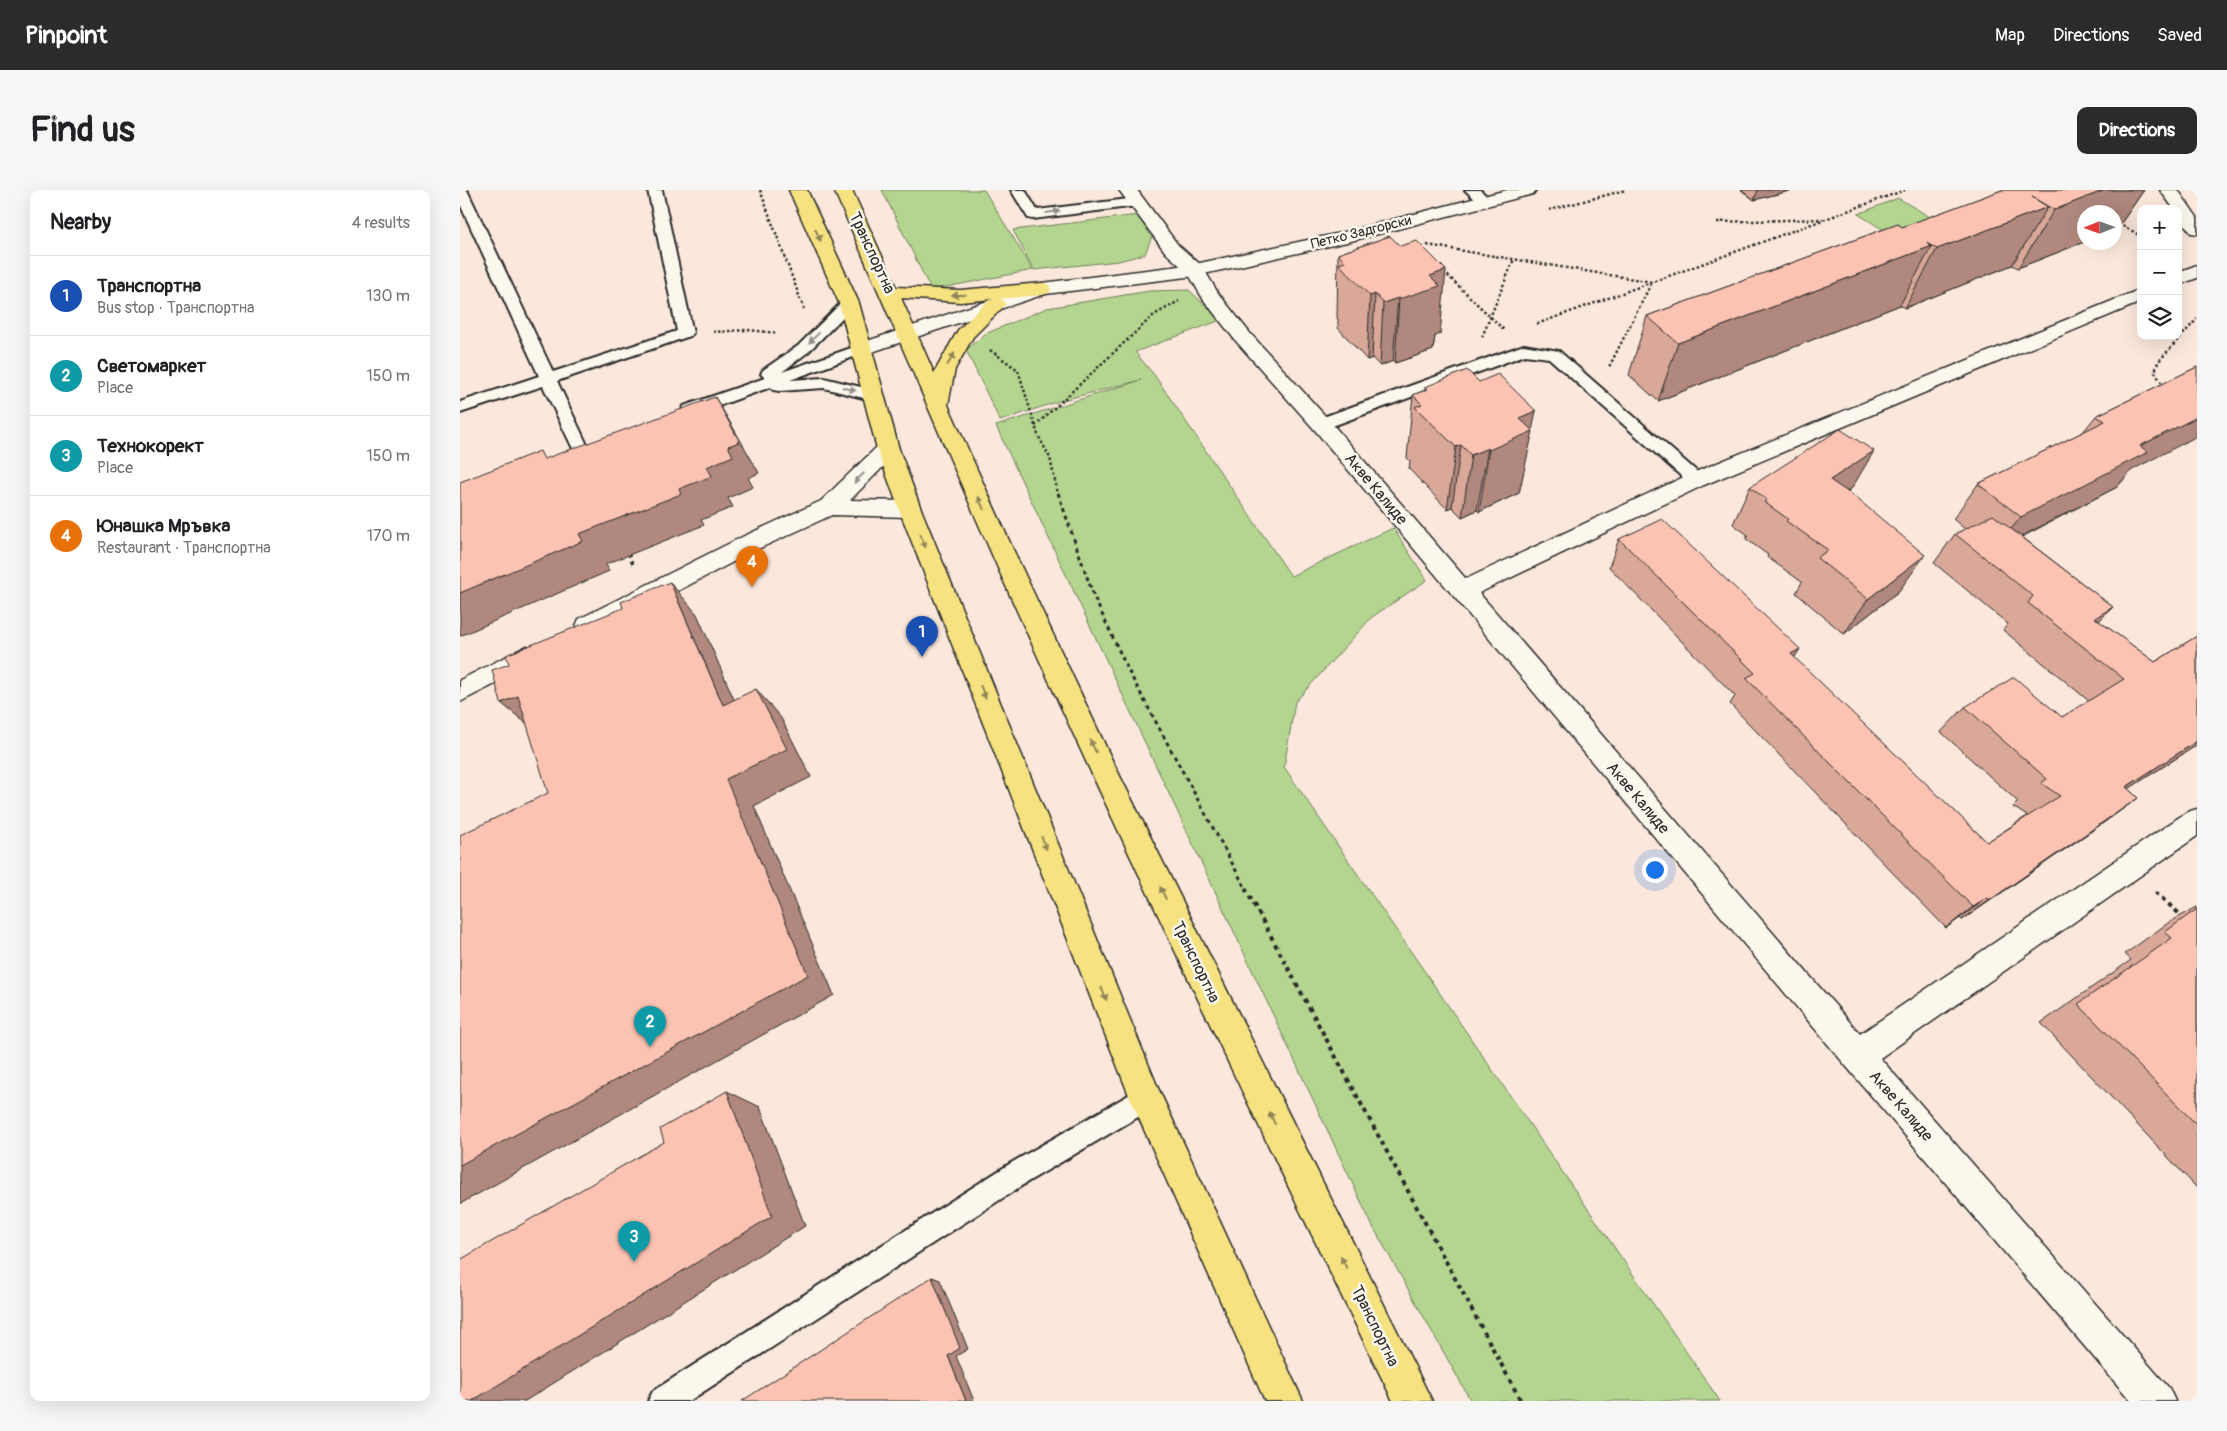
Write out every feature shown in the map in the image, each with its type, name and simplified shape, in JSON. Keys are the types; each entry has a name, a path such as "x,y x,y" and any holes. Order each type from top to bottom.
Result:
{"main road":[{"path":"798,190 848,303 888,449 910,509 1146,1098 1284,1401"},
{"name":"Транспортна","path":"843,190 890,292 1000,548 1194,959 1413,1401"},
{"path":"890,292 960,296 1042,289"},
{"path":"938,405 945,369 966,334 996,304"}],"street":[{"name":"Петко Задгорски","path":"862,349 1042,289 1194,270 1347,237 1396,224 1478,196 1527,190"},
{"path":"2169,190 2197,229"},
{"name":"Акве Калиде","path":"1132,196 1172,249 1194,270 1210,295 1242,336 1321,424 1857,1056 2156,1401"},
{"path":"2182,277 2197,271"},
{"path":"1462,591 1696,480 2139,295"},
{"path":"569,635 750,544 829,507 888,449"},
{"path":"829,507 910,509"},
{"path":"460,692 543,648"},
{"path":"1857,1056 2197,820"}],"lane":[{"path":"460,190 581,450"},
{"path":"460,408 685,333 655,190"},
{"path":"1018,190 1033,215 1132,196"},
{"path":"749,389 803,349 848,303"},
{"path":"674,416 862,349"},
{"path":"1321,424 1524,350 1554,354 1696,480"},
{"path":"749,389 824,383 875,396"},
{"path":"562,456 600,443"},
{"path":"664,1401 1020,1172 1146,1098"}],"path":[{"path":"760,190 806,315"},
{"path":"1509,335 1905,190"},
{"path":"1717,222 1827,219"},
{"path":"1396,224 1416,244 1652,282"},
{"path":"2122,225 2137,234"},
{"path":"1468,372 1514,259"},
{"path":"1443,270 1524,350"},
{"path":"1596,391 1652,282"},
{"path":"1035,426 1154,315 1180,300 1210,295"},
{"path":"2168,386 2161,382 2154,372 2158,362 2197,319"},
{"path":"685,333 747,330 786,334"},
{"path":"985,346 1018,370 1035,426 1050,458 1054,482 1094,597 1129,672 1521,1401"},
{"path":"628,553 647,596"},
{"path":"2128,868 2190,924"}],"green space":[{"path":"882,190 984,190 1033,270 931,290"},
{"path":"1898,198 1930,217 1890,234 1858,214"},
{"path":"1138,215 1153,234 1145,254 1119,261 1034,270 1013,230"},
{"path":"1189,290 1221,320 1135,352 1155,376 1291,576 1393,528 1427,580 1372,617 1295,702 1284,767 1720,1401 1471,1401 1372,1225 996,426 1141,380 1059,401 1000,421 966,350 985,334 1047,308 1149,291"}],"building":[{"path":"2002,190 2105,190 2054,210 2032,197 2048,207 1937,249 1932,246 1678,343 1647,316 1898,224 1902,227"},
{"path":"1390,236 1400,246 1417,241 1446,270 1430,276 1440,286 1383,303 1375,294 1370,296 1339,264 1345,262 1338,254"},
{"path":"2197,367 2197,417 2140,446 2148,452 2021,517 1978,484 2105,421 2096,416"},
{"path":"1467,370 1479,382 1498,374 1536,411 1519,418 1533,431 1489,450 1488,448 1471,455 1461,445 1456,447 1415,407 1422,404 1413,395 1428,389 1425,387"},
{"path":"715,397 740,442 728,446 733,456 707,467 712,476 679,489 681,494 579,534 583,541 460,593 460,482 540,451 544,459"},
{"path":"1840,429 1874,451 1830,480 1855,497 1925,555 1868,599 1817,558 1828,550 1786,521 1788,519 1764,502 1767,500 1750,487"},
{"path":"1993,515 2113,607 2095,618 2155,662 2197,636 2197,741 2126,787 2138,798 1990,900 1988,898 1973,907 1746,678 1755,673 1619,539 1662,519 1800,649 1791,654 1987,842 2060,796 2041,783 2047,779 1965,707 2014,677 2062,717 2124,679 2028,603 2033,596 1955,534"},
{"path":"670,582 723,705 756,689 787,749 726,779 808,975 460,1165 460,835 548,793 518,696 501,703 492,670 509,664 506,655 623,608 621,602"},
{"path":"2197,909 2197,1125 2078,1004 2172,938 2165,932"},
{"path":"727,1091 772,1216 472,1401 460,1401 460,1260 664,1142 660,1129"},
{"path":"932,1277 960,1348 948,1356 966,1401 742,1401"}],"place":[{"name":"Юнашка Мръвка","path":"752,587"},
{"name":"Транспортна","path":"922,657"},
{"name":"Светомаркет","path":"650,1047"},
{"name":"Технокорект","path":"634,1262"}]}
